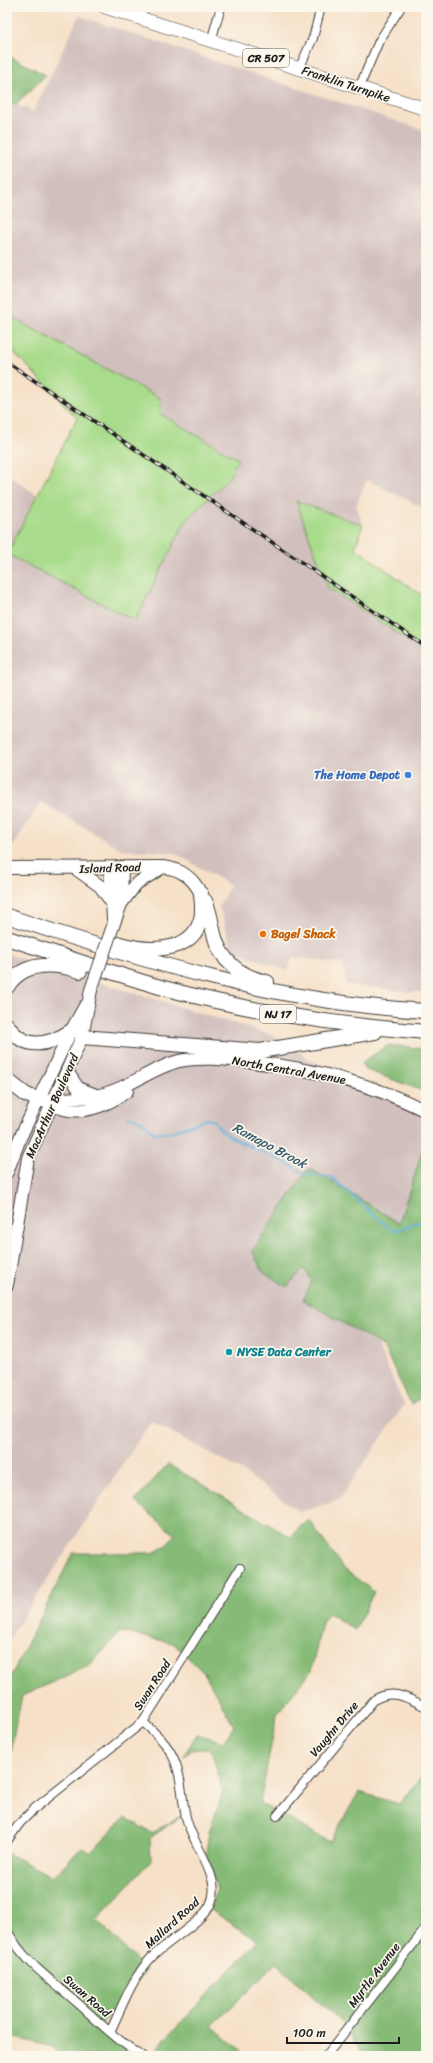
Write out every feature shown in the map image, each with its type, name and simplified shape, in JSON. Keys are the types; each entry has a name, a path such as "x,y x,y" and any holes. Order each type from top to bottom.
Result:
{"highway":[{"path":"28,923 91,935 135,948 154,949 170,947 187,939 197,928 202,914 201,894"},
{"path":"201,894 208,907 216,942 225,958 246,976 283,985 287,994"},
{"name":"NJ 17","path":"7,916 194,974 287,994 336,1002 426,1011"},
{"name":"NJ 17","path":"7,938 192,995 264,1011 318,1020 397,1030 426,1032"},
{"path":"7,987 18,974 30,968 42,965 63,966 84,972 134,978"},
{"path":"7,1025 19,1038 34,1044 50,1043 76,1034 260,1051 397,1030"},
{"path":"7,1080 25,1094 38,1100"}],"main road":[{"name":"Franklin Turnpike","path":"105,7 426,109"},
{"name":"Island Road","path":"7,868 75,869 163,867 177,870 188,876 201,894"},
{"path":"75,869 100,886 116,904 136,884 163,867"},
{"name":"MacArthur Boulevard","path":"7,1285 26,1166 31,1150 67,1071 76,1034 113,926 116,904 116,868"},
{"name":"MacArthur Boulevard","path":"7,1172 15,1147 38,1100 76,1034"},
{"name":"North Central Avenue","path":"38,1100 54,1102 99,1096 111,1092 166,1065 190,1060 219,1059 261,1063 335,1076 393,1095 426,1112"},
{"path":"67,1071 78,1088 99,1096"},
{"name":"North Central Avenue","path":"54,1102 68,1110 99,1107 118,1097 149,1074"}],"street":[{"path":"211,41 221,7"},
{"path":"299,69 313,38 321,7"},
{"path":"359,88 379,41 401,7"},
{"name":"Swan Road","path":"7,1841 20,1823 34,1809 143,1722 240,1568"},
{"name":"Vaughn Drive","path":"277,1816 374,1700 380,1696 394,1693 426,1707"},
{"name":"Mallard Road","path":"110,2032 145,1964 161,1948 199,1918 209,1907 214,1896 209,1869 193,1838 187,1820 181,1783 173,1758 159,1737 143,1722"},
{"name":"Myrtle Avenue","path":"326,2056 426,1928"},
{"name":"Swan Road","path":"7,1930 22,1953 123,2045 142,2056"}],"shaded area":[{"path":"79,16 426,131 426,509 367,480 356,505 363,525 296,502 328,588 426,652 426,992 409,992 346,984 343,964 293,957 288,971 232,950 219,906 230,885 175,853 121,849 41,802 14,845 7,850 7,554 135,621 186,520 229,478 238,459 162,415 160,398 13,318 7,329 7,101 33,112"},
{"path":"7,474 37,495 7,553"},
{"path":"7,954 275,1036 337,1077 426,1111 426,1229 378,1346 404,1405 339,1500 300,1512 239,1469 151,1421 7,1642"}],"green space":[{"path":"7,55 46,75 16,104 7,101"},
{"path":"13,318 160,398 162,415 238,459 229,478 186,520 135,621 7,554 77,418 7,345 7,329"},
{"path":"296,501 363,525 355,548 426,598 426,652 328,588"},
{"path":"389,1045 426,1049 426,1092 364,1069 362,1062"},
{"path":"426,1140 426,1395 411,1404 383,1346 303,1300 312,1281 304,1268 287,1287 263,1272 252,1251 309,1168 399,1223"},
{"path":"168,1464 290,1537 308,1519 343,1568 374,1592 355,1630 328,1613 322,1623 311,1671 277,1714 260,1803 330,1842 359,1792 399,1804 424,1774 426,1775 426,2056 364,2056 342,2023 276,1963 212,2026 241,2051 237,2056 153,2056 165,2039 258,1941 211,1910 217,1889 206,1852 209,1832 223,1793 211,1748 191,1750 183,1757 197,1734 223,1742 234,1726 205,1674 173,1643 120,1632 89,1666 22,1696 13,1737 7,1795 7,1684 73,1553 153,1553 166,1546 175,1535 135,1501"},
{"path":"186,1813 150,1838 151,1860 97,1920 146,1970 100,2026 128,2051 124,2056 62,2056 53,2047 7,2036 7,1853 53,1877 82,1847 90,1853 125,1817 151,1833"}],"waterway":[{"name":"Ramapo Brook","path":"128,1116 143,1122 154,1133 168,1133 208,1119 215,1121 220,1129 232,1138 289,1164 304,1174 331,1177 394,1231 420,1222"}],"railway":[{"path":"7,362 426,647"}],"place":[{"name":"The Home Depot","path":"408,775"},
{"name":"Bagel Shack","path":"263,934"},
{"name":"NYSE Data Center","path":"229,1352"}]}
